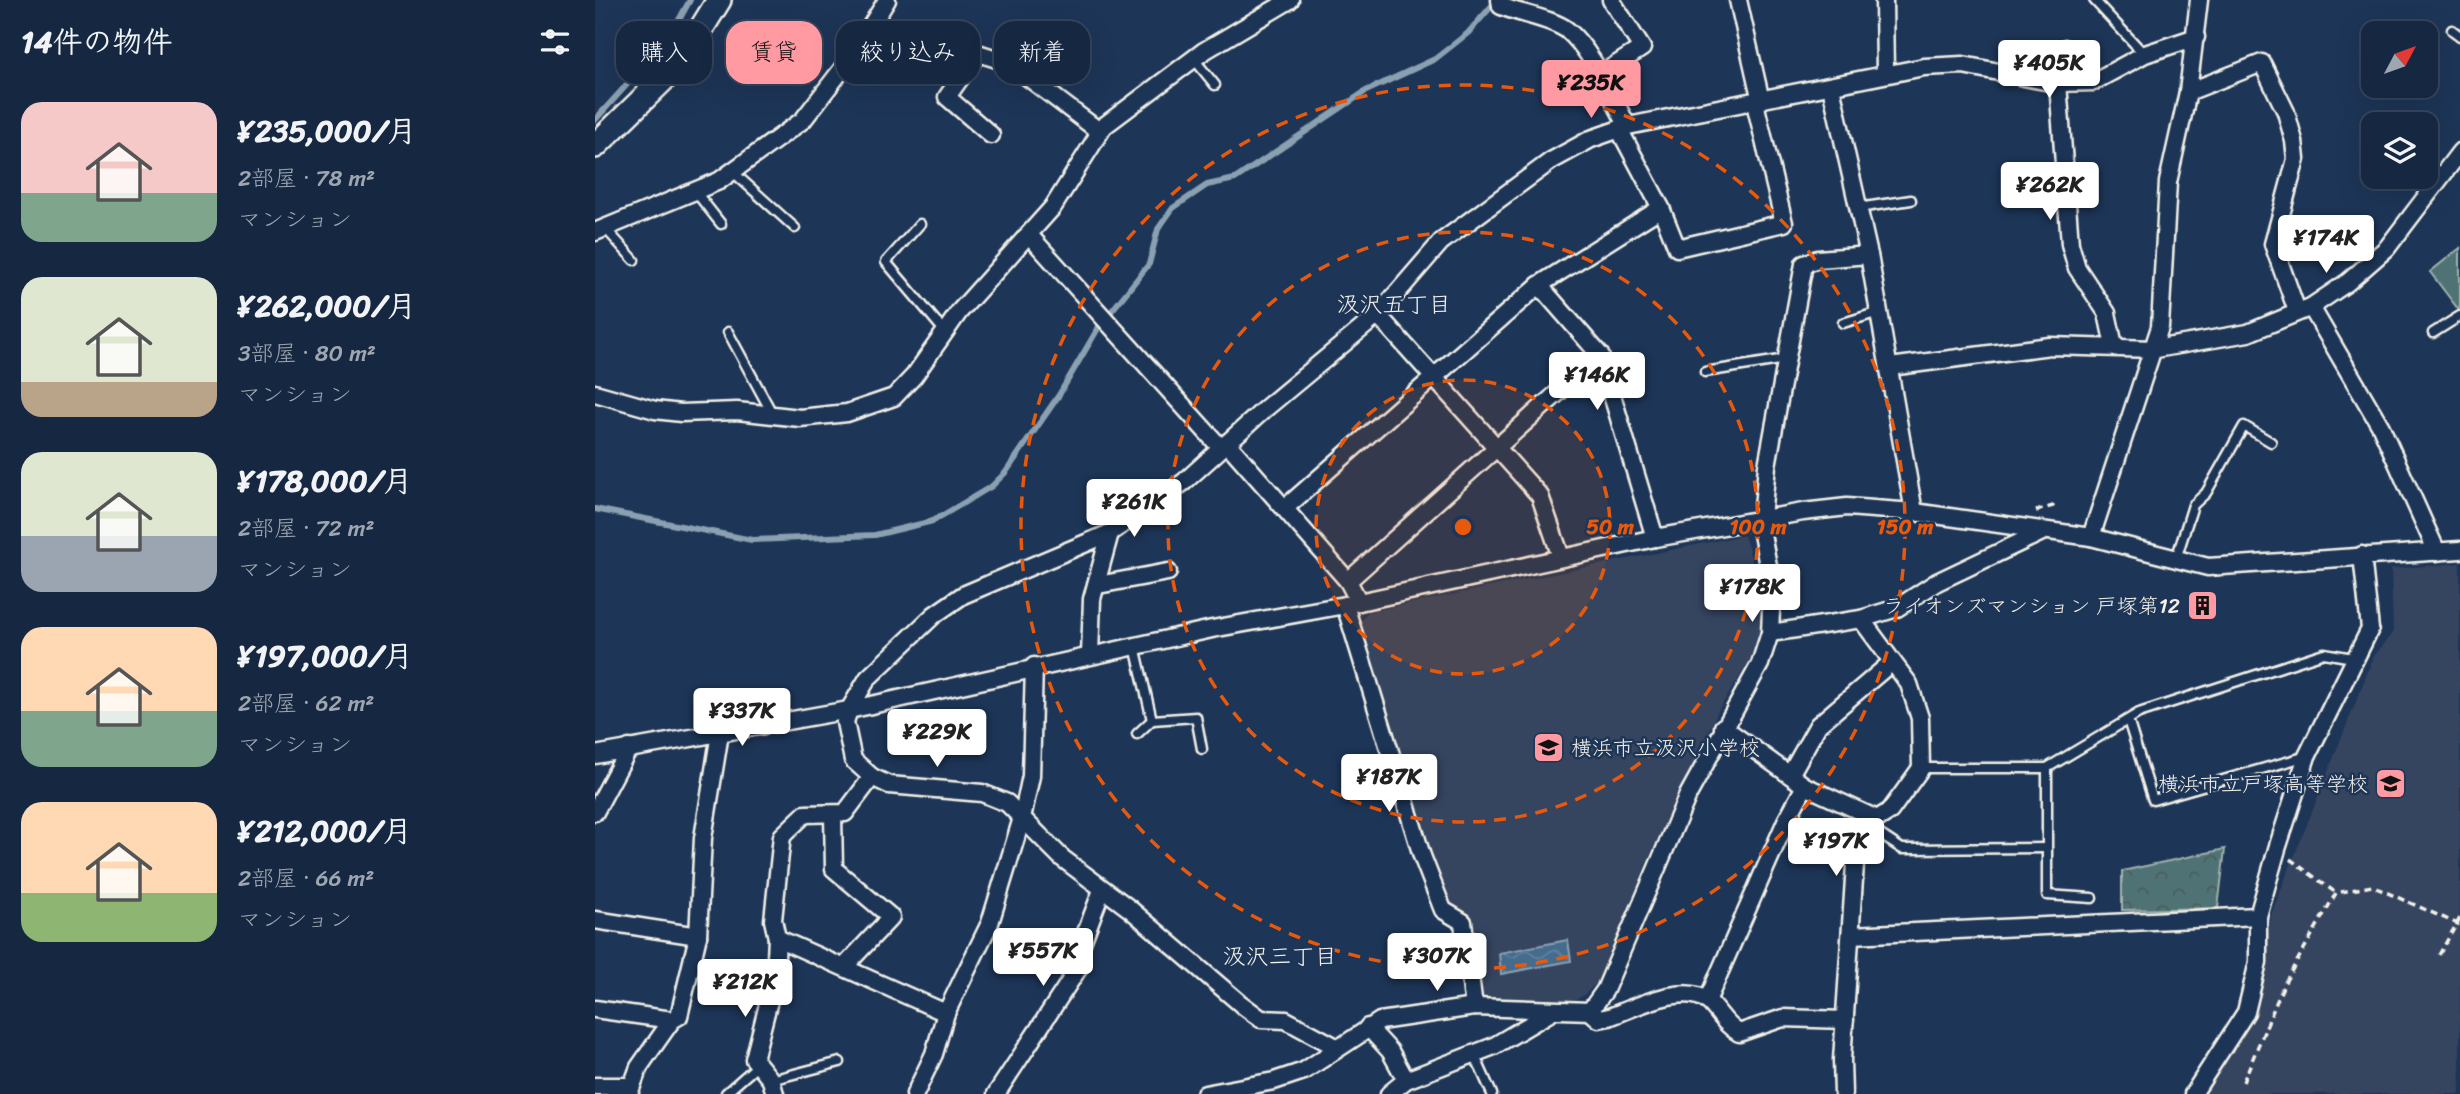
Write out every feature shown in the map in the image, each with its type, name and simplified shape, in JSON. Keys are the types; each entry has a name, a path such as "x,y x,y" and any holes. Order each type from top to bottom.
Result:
{"street":[{"path":"595,146 680,63 719,0"},
{"path":"601,231 695,191 732,171 803,120 853,55 887,0"},
{"path":"595,393 655,410 800,418 847,413 894,397 914,376 968,302 1053,208 1099,131 1194,59 1290,0"},
{"path":"1500,0 1501,6 1566,29 1600,75 1677,248 1784,223 1738,0"},
{"path":"1600,75 1642,48 1611,0"},
{"path":"1884,0 1885,73"},
{"path":"2091,537 2155,349 2160,327 2168,183 2188,92 2203,2"},
{"path":"1338,1048 1286,1020 1261,1018 1216,984 1130,909 1062,858 1007,803 982,793 888,785 872,776 853,760 845,722 868,678 934,615 953,602 1110,533 1184,482 1378,315 1441,242 1551,161 1591,139 1623,128 1831,87 1885,73 1963,65 2057,83 2093,82 2145,54 2196,37"},
{"path":"991,135 947,97 978,53 1009,63 1099,131"},
{"path":"2188,92 2262,63 2286,112 2296,159 2273,244 2304,309 2381,427 2437,552"},
{"path":"2057,83 2070,244 2077,268 2107,313 2113,346"},
{"path":"1831,87 1869,255 1914,512"},
{"path":"1890,367 2050,346 2155,349 2248,333 2304,309 2348,282 2387,248 2460,152"},
{"path":"1285,508 1436,379 1539,285 1661,208"},
{"path":"1030,236 1285,508 1348,581 1352,604 1422,856 1443,910 1463,922 1473,1007"},
{"path":"1590,1011 1605,990 1688,795 1760,664 1770,633 1772,587 1761,517 1767,466 1804,264 1818,259 1869,255"},
{"path":"1539,285 1600,355 1655,538"},
{"path":"1378,315 1540,496 1561,557"},
{"path":"1348,581 1495,446 1600,355"},
{"path":"595,755 849,710 1034,666 1352,604 1561,557 1761,517 1847,507 1914,512 2091,537 2208,568 2460,550"},
{"path":"1770,633 1861,619 1897,608 1937,582 2045,531"},
{"path":"1090,655 1092,599 1098,585 1110,533"},
{"path":"2193,1094 2246,1012 2258,962 2259,916 2277,849 2307,756 2369,629 2362,555"},
{"path":"1098,585 1168,572"},
{"path":"1843,1094 1856,849 1874,824 1890,811 1921,768 1916,699 1861,619"},
{"path":"1790,775 1818,725 1892,662"},
{"path":"915,1094 934,1054 946,1013 990,923 1022,818 1031,776 1034,666"},
{"path":"1723,727 1805,786 1874,824"},
{"path":"595,1086 630,1090 639,1067 672,1020 679,1016 698,936 703,838 720,733"},
{"path":"595,812 629,748"},
{"path":"773,1087 754,1059 775,977 777,938 773,920 782,836 805,814 845,813 872,776"},
{"path":"1707,1001 1786,821 1805,786"},
{"path":"833,815 834,869 891,918 845,966"},
{"path":"996,1094 1077,969 1077,956 1102,890"},
{"path":"1851,935 2259,916"},
{"path":"595,920 698,936"},
{"path":"777,938 946,1013"},
{"path":"1205,1094 1274,1081 1304,1071 1380,1021 1473,1007 1590,1011 1599,1019 1676,994 1707,1001 1728,1027 1739,1033 1783,1018 1845,1020"},
{"path":"595,1009 672,1020"},
{"path":"1368,1027 1390,1051 1398,1088 1494,1046 1553,1011"}],"lane":[{"path":"2094,0 2145,54"},
{"path":"2452,30 2460,36"},
{"path":"2057,83 2065,44"},
{"path":"1194,59 1215,85"},
{"path":"732,171 795,228"},
{"path":"695,191 721,224"},
{"path":"1858,208 1911,200"},
{"path":"920,224 886,262 945,332"},
{"path":"601,231 633,260"},
{"path":"1843,323 1879,312"},
{"path":"2433,333 2460,316"},
{"path":"729,332 773,415"},
{"path":"1705,372 1786,359"},
{"path":"2176,559 2193,505 2206,493 2244,426 2271,442"},
{"path":"1135,646 1152,720"},
{"path":"1921,768 2047,768 2139,713 2324,653 2353,657"},
{"path":"1137,734 1152,720 1196,717 1202,749"},
{"path":"2128,720 2153,800 2307,756"},
{"path":"2047,768 2047,895 2092,898"},
{"path":"1874,824 1902,849 2047,848"},
{"path":"1473,1054 1492,1094"},
{"path":"773,1087 840,1062"},
{"path":"726,1093 757,1066"}],"path":[{"path":"2277,849 2336,893 2372,886 2458,925"},
{"path":"2243,1082 2284,984 2336,893"},
{"path":"2439,954 2460,918"}],"shaded area":[{"name":"横浜市立汲沢小学校","path":"1744,535 1762,594 1761,634 1749,662 1718,711 1649,857 1598,982 1583,996 1567,1004 1485,1004 1479,997 1474,951 1445,902 1358,625 1368,612"},
{"name":"横浜市立戸塚高等学校","path":"2460,563 2460,1094 2209,1094 2206,1091 2254,1013 2272,912 2374,656 2393,633 2391,569"}],"green space":[{"path":"2460,248 2460,308 2458,309 2430,272"},
{"path":"2225,849 2218,908 2122,910 2122,871"}],"water":[{"path":"1568,940 1571,961 1501,974 1499,953"}],"waterway":[{"path":"595,120 669,38 690,0"},
{"path":"1110,313 1149,264 1158,229 1173,208 1207,185 1235,179 1366,91 1435,59 1468,33 1496,1"},
{"path":"595,509 752,540 875,535 933,521 992,486 1006,472 1059,395 1100,325"}],"place":[{"name":"ライオンズマンション 戸塚第12","path":"2203,606"},
{"name":"横浜市立汲沢小学校","path":"1548,748"},
{"name":"横浜市立戸塚高等学校","path":"2391,784"}],"district":[{"name":"汲沢五丁目","path":"1394,304"},
{"name":"汲沢三丁目","path":"1280,956"}]}
